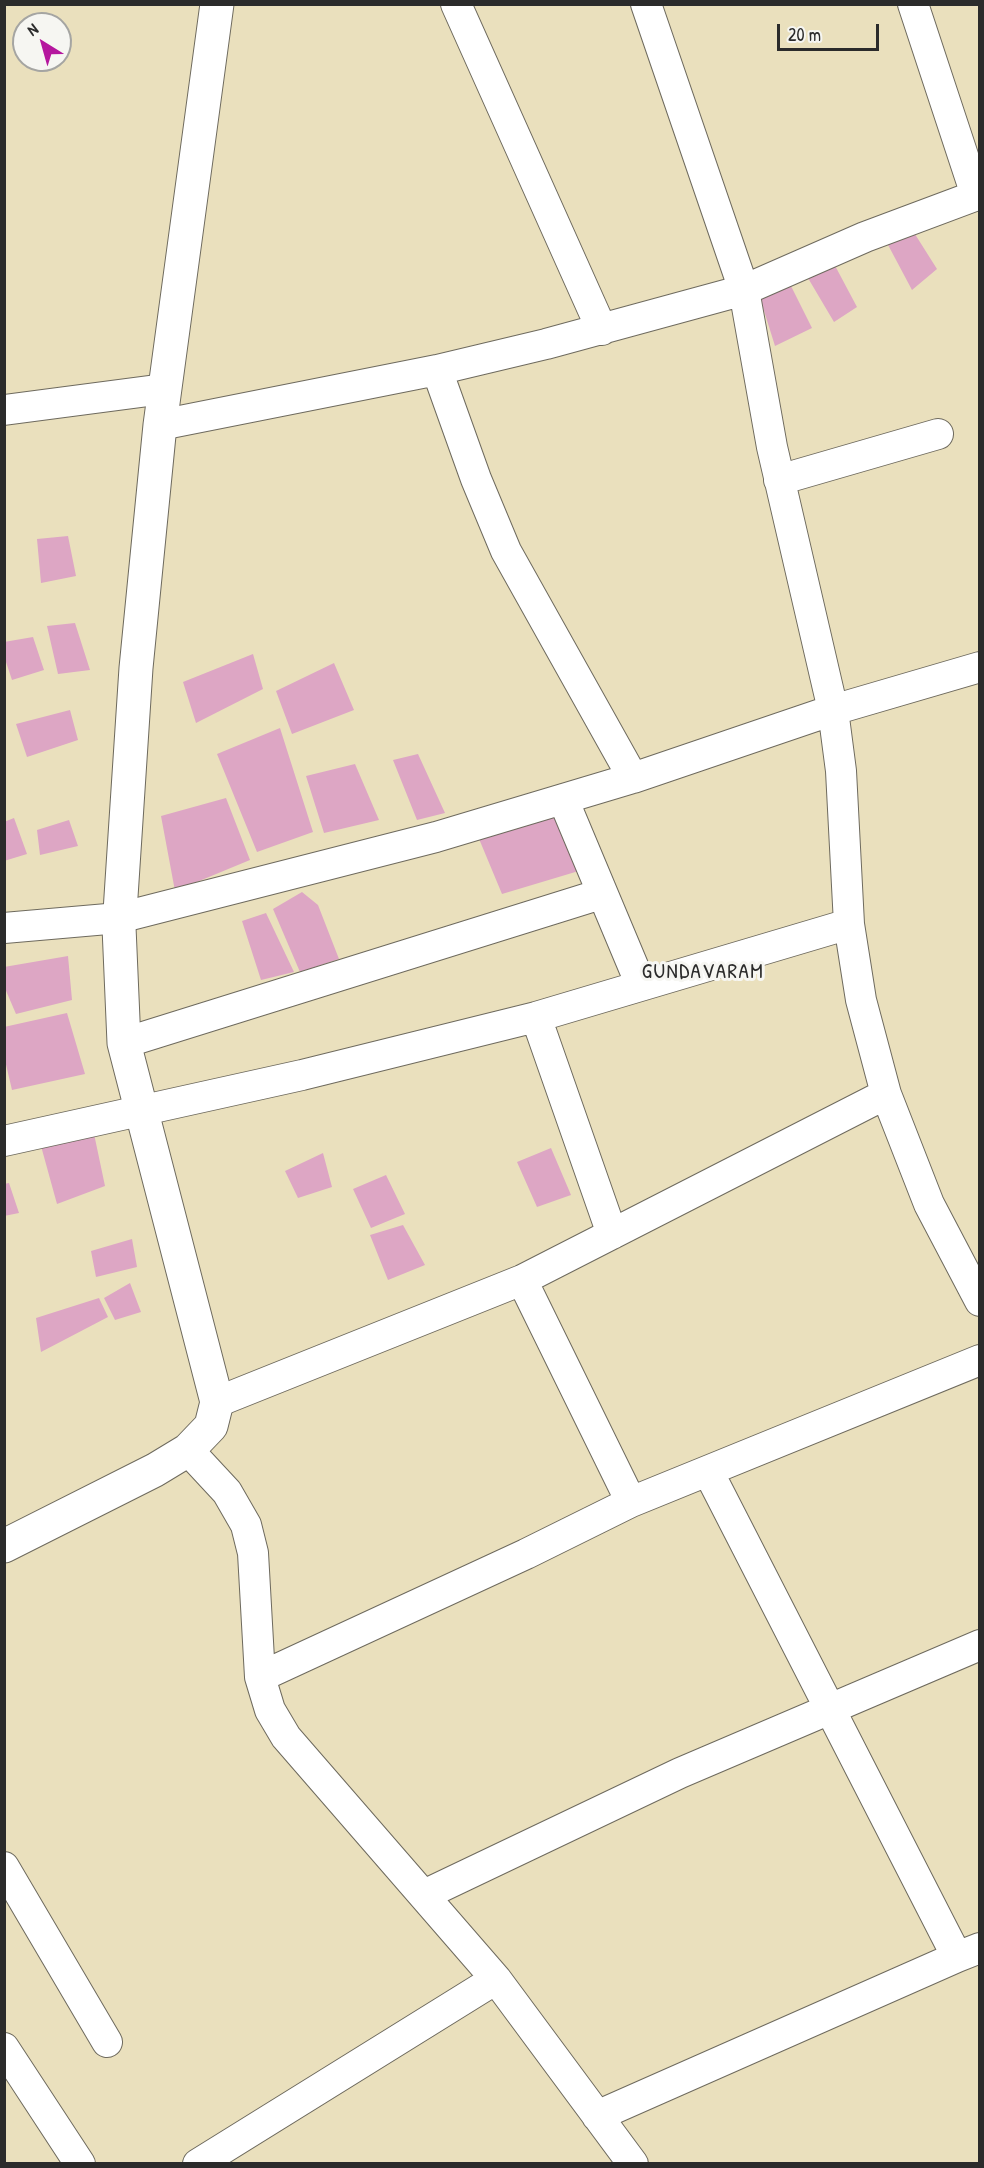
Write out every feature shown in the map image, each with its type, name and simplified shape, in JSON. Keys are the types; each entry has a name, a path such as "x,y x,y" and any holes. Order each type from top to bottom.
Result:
{"main road":[{"path":"4,1546 155,1470 188,1450 211,1426 217,1402 124,1042 119,918 136,668 160,425 217,4"}],"street":[{"path":"456,4 602,330"},
{"path":"646,4 744,290 779,480 833,710 843,792 849,924 861,1000 886,1094 930,1204 980,1301"},
{"path":"160,425 438,370 602,330 744,290 865,237 978,195 913,4"},
{"path":"438,370 476,479 506,551 633,778"},
{"path":"4,410 164,389"},
{"path":"779,480 938,434"},
{"path":"4,928 119,918 436,837 633,778 833,710 980,666"},
{"path":"563,799 641,986"},
{"path":"124,1042 601,894"},
{"path":"4,1141 302,1075 536,1017 849,924"},
{"path":"536,1017 612,1234"},
{"path":"217,1402 522,1280 886,1094"},
{"path":"522,1280 632,1502"},
{"path":"260,1677 516,1559 632,1502 980,1360"},
{"path":"188,1450 227,1492 246,1525 253,1553 260,1677 270,1710 285,1737 496,1979 633,2163"},
{"path":"597,2116 968,1953 830,1708 708,1471"},
{"path":"424,1895 680,1773 980,1645"},
{"path":"4,1867 107,2042"},
{"path":"198,2163 496,1979"},
{"path":"4,2048 80,2163"}],"building":[{"path":"913,231 937,269 912,290 887,243"},
{"path":"832,260 857,307 834,322 805,273"},
{"path":"791,286 812,328 775,346 760,298"},
{"path":"68,536 76,576 41,583 37,539"},
{"path":"75,623 90,670 58,674 47,626"},
{"path":"33,637 44,670 12,680 4,656 4,642"},
{"path":"253,654 263,689 196,723 183,682"},
{"path":"334,663 354,710 292,734 276,691"},
{"path":"70,710 78,740 27,757 16,724"},
{"path":"280,728 313,832 257,852 217,754"},
{"path":"418,754 445,813 417,820 393,760"},
{"path":"355,764 379,820 324,833 306,776"},
{"path":"226,798 250,860 175,891 161,816"},
{"path":"551,810 582,870 502,894 477,834"},
{"path":"14,818 27,854 4,861 4,822"},
{"path":"69,820 78,846 40,855 37,830"},
{"path":"302,892 318,905 339,959 300,972 273,909"},
{"path":"266,913 294,972 261,980 242,921"},
{"path":"68,956 72,1000 16,1014 4,986 4,967"},
{"path":"67,1013 85,1074 12,1090 4,1056 4,1027"},
{"path":"93,1129 105,1186 57,1204 41,1146"},
{"path":"551,1148 571,1195 537,1207 517,1162"},
{"path":"323,1153 332,1187 298,1198 285,1171"},
{"path":"386,1175 405,1214 371,1228 353,1189"},
{"path":"9,1183 19,1213 4,1216 4,1184"},
{"path":"403,1225 425,1265 388,1280 370,1235"},
{"path":"132,1239 137,1267 96,1277 91,1251"},
{"path":"130,1283 141,1312 115,1320 104,1298"},
{"path":"99,1298 108,1317 41,1352 36,1318"}],"district":[{"name":"GUNDAVARAM","path":"703,972"}]}
